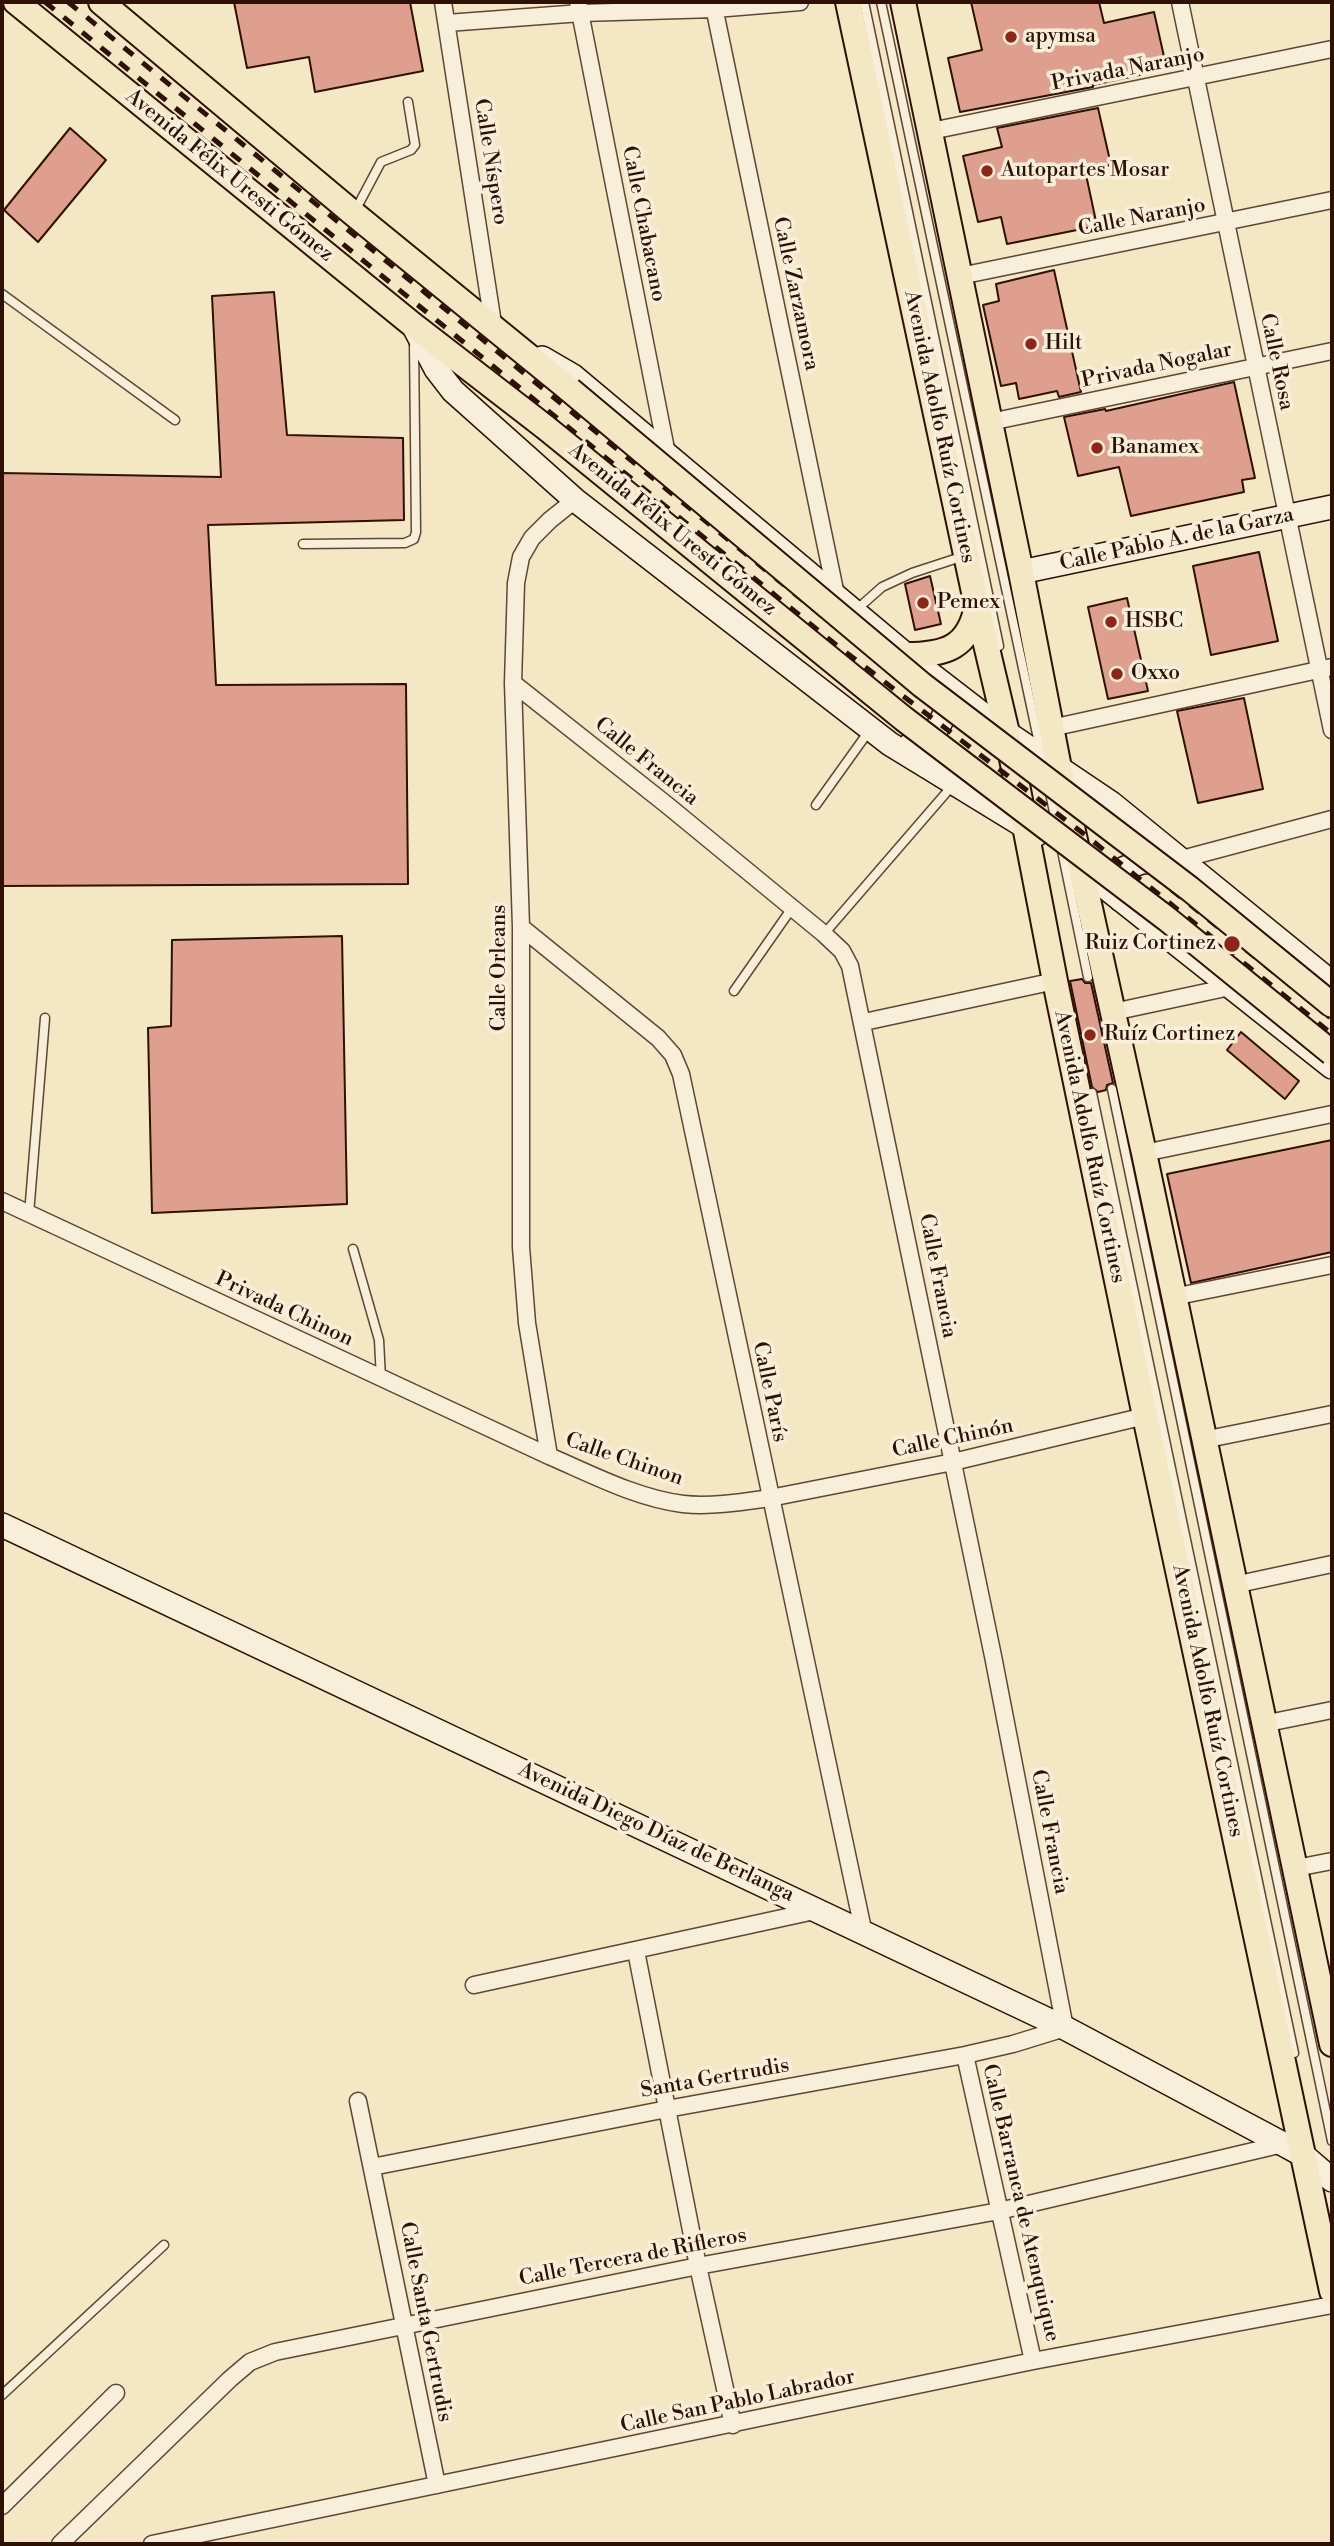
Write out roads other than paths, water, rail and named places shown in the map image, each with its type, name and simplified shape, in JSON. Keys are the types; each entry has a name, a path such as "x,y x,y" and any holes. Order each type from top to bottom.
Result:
{"main road":[{"name":"Avenida Félix Uresti Gómez","path":"16,2 904,719 1167,919 1332,1053"},
{"name":"Avenida Félix Uresti Gómez","path":"101,2 922,684 1190,889 1332,1005"},
{"name":"Avenida Adolfo Ruíz Cortines","path":"848,2 977,606 1014,734 1055,981 1145,1416 1317,2160 1332,2291"},
{"path":"904,2 1021,572 1051,728 1051,763 1072,860 1113,1012 1144,1153 1263,1724 1329,2015 1332,2044"},
{"path":"906,655 936,654 949,650 969,632 977,606"}],"street":[{"name":"Calle Níspero","path":"443,2 494,330"},
{"path":"447,23 579,7 800,2"},
{"name":"Calle Rosa","path":"1180,2 1287,517 1326,669 1332,730"},
{"name":"Calle Zarzamora","path":"714,6 836,595"},
{"name":"Calle Chabacano","path":"579,7 667,454"},
{"name":"Privada Naranjo","path":"931,131 1332,49"},
{"name":"Calle Naranjo","path":"960,276 1332,200"},
{"path":"413,325 436,369 453,391 575,500 890,744 1072,860 1332,1067"},
{"path":"515,346 573,376 906,655 1051,763 1111,803 1327,974"},
{"name":"Privada Nogalar","path":"990,422 1332,351"},
{"name":"Calle Orleans","path":"549,1456 527,1323 521,1247 521,927 513,683 516,583 521,557 531,538 575,500"},
{"name":"Calle Pablo A. de la Garza","path":"1021,572 1332,507"},
{"path":"1051,728 1326,669"},
{"name":"Calle Francia","path":"513,683 824,934 842,951 850,966 864,1022 1065,2028"},
{"path":"890,744 904,745 930,736 945,713 948,700 946,686"},
{"path":"1122,901 1118,884 1125,868 1151,861 1182,859 1332,819"},
{"name":"Calle París","path":"521,927 658,1038 673,1055 681,1074 864,1934"},
{"path":"864,1022 1055,981"},
{"path":"1113,1012 1230,987"},
{"path":"1144,1153 1332,1114"},
{"name":"Privada Chinon","path":"2,1201 549,1456"},
{"path":"1173,1297 1332,1265"},
{"path":"1203,1440 1332,1414"},
{"name":"Calle Chinón","path":"770,1498 953,1462 1145,1416"},
{"name":"Calle Chinon","path":"549,1456 607,1481 655,1498 683,1504 770,1498"},
{"name":"Avenida Diego Díaz de Berlanga","path":"2,1525 1065,2028 1317,2160"},
{"path":"1234,1585 1332,1564"},
{"path":"1263,1724 1332,1710"},
{"path":"1296,1868 1332,1861"},
{"path":"474,1985 819,1910"},
{"path":"636,1951 698,2266 733,2425"},
{"name":"Santa Gertrudis","path":"372,2167 667,2109 965,2055 1065,2028"},
{"name":"Calle Barranca de Atenquique","path":"965,2055 1033,2361"},
{"name":"Calle Santa Gertrudis","path":"358,2101 437,2485"},
{"name":"Calle Tercera de Rifleros","path":"60,2544 211,2396 250,2362 275,2352 698,2266 999,2211 1317,2160"},
{"name":"Calle San Pablo Labrador","path":"152,2544 1033,2361 1332,2305"},
{"path":"2,2506 116,2393"}],"lane":[{"path":"864,2 1002,659"},
{"path":"881,2 1051,763"},
{"path":"354,214 381,162 411,150 415,145 408,102"},
{"path":"2,294 174,420"},
{"path":"303,544 405,543 414,539 416,479 413,325"},
{"path":"854,611 882,587 912,573 966,555"},
{"path":"816,805 870,729"},
{"path":"1014,734 1026,781"},
{"path":"824,934 954,783"},
{"path":"1029,794 1033,836"},
{"path":"1072,860 1088,977"},
{"path":"734,991 792,908"},
{"path":"29,1214 45,1018"},
{"path":"1112,1089 1317,2160"},
{"path":"1092,1093 1295,2061"},
{"path":"353,1249 379,1340 381,1379"},
{"path":"2,2395 164,2245"}],"railway":[{"path":"45,2 835,644 1084,834 1332,1034"},
{"path":"68,2 843,633 1090,824 1332,1019"}],"place":[{"name":"apymsa","path":"1011,37"},
{"name":"Autopartes Mosar","path":"987,171"},
{"name":"Hilt","path":"1031,344"},
{"name":"Banamex","path":"1097,448"},
{"name":"Pemex","path":"923,603"},
{"name":"HSBC","path":"1111,622"},
{"name":"Oxxo","path":"1117,674"},
{"name":"Ruiz Cortinez","path":"1232,944"},
{"name":"Ruíz Cortinez","path":"1090,1035"}]}
